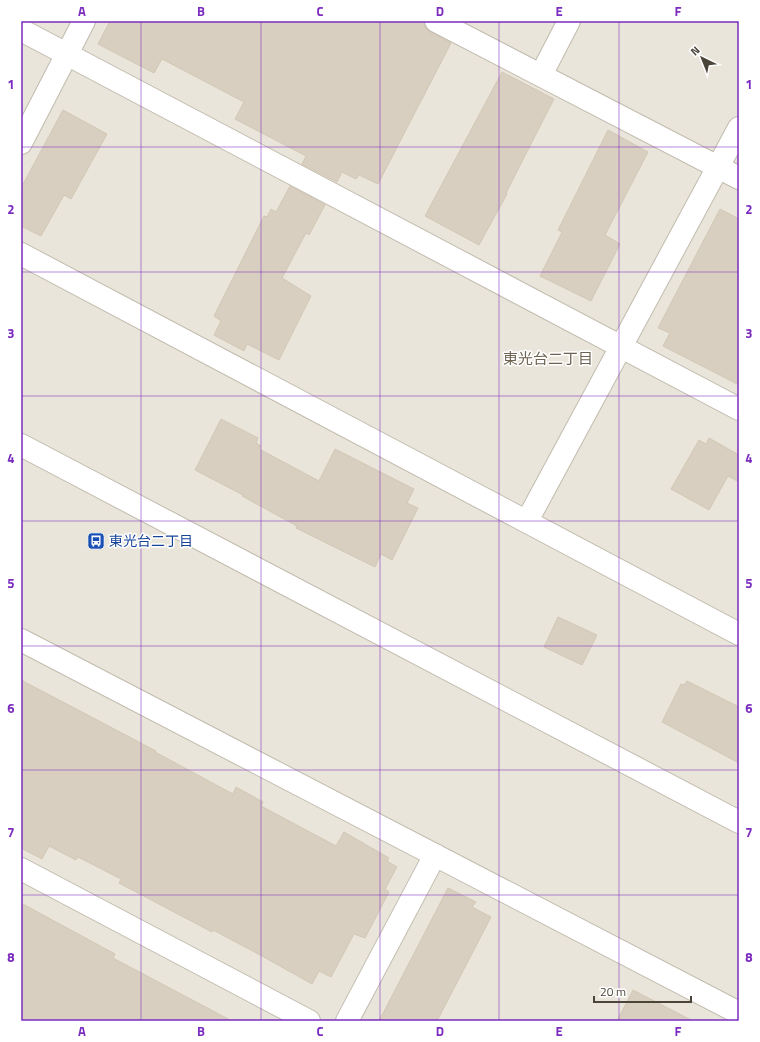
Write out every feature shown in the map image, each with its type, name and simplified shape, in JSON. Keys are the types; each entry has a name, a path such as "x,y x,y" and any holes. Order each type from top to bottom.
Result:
{"street":[{"path":"21,143 84,21"},
{"path":"436,21 739,178"},
{"path":"540,75 569,21"},
{"path":"21,30 739,409"},
{"path":"526,521 739,128"},
{"path":"21,254 739,634"},
{"path":"21,445 739,822"},
{"path":"21,640 739,1013"},
{"path":"347,1021 435,855"},
{"path":"21,870 309,1021"}],"shaded area":[{"path":"21,21 739,21 739,1021 21,1021"}],"building":[{"path":"110,21 424,21 425,27 430,32 451,43 378,184 359,175 356,179 342,172 337,182 302,164 306,156 235,119 244,102 162,59 154,73 98,44"},
{"path":"502,72 554,99 506,193 507,194 479,245 425,216"},
{"path":"63,110 107,134 71,199 64,195 41,236 21,226 21,188"},
{"path":"608,130 648,152 605,235 620,244 591,301 540,276 562,232 558,230"},
{"path":"290,186 325,205 309,235 306,233 282,278 311,296 279,360 247,344 244,351 214,335 221,321 214,316 264,216 267,217 271,209 276,212"},
{"path":"720,209 739,219 739,385 663,346 670,333 658,328"},
{"path":"221,419 258,438 256,443 261,446 259,449 319,481 335,449 414,489 407,503 418,508 392,560 381,554 375,567 296,528 297,526 195,470"},
{"path":"709,438 739,455 739,482 728,476 709,510 671,489 699,440 706,444"},
{"path":"558,617 597,635 582,665 544,647"},
{"path":"21,680 156,751 155,752 233,794 236,787 263,802 261,806 336,846 344,832 389,858 387,861 397,867 385,889 389,892 365,938 354,934 331,977 319,971 312,984 213,930 212,932 119,883 121,879 78,857 76,860 49,846 42,859 21,848"},
{"path":"687,681 739,707 739,763 662,722 681,684 684,685"},
{"path":"448,888 476,902 472,907 491,917 437,1021 379,1021"},
{"path":"21,903 115,954 113,958 232,1021 21,1021"},
{"path":"633,990 693,1021 617,1021"}],"place":[{"name":"東光台二丁目","path":"96,541"}],"district":[{"name":"東光台二丁目","path":"548,359"}]}
